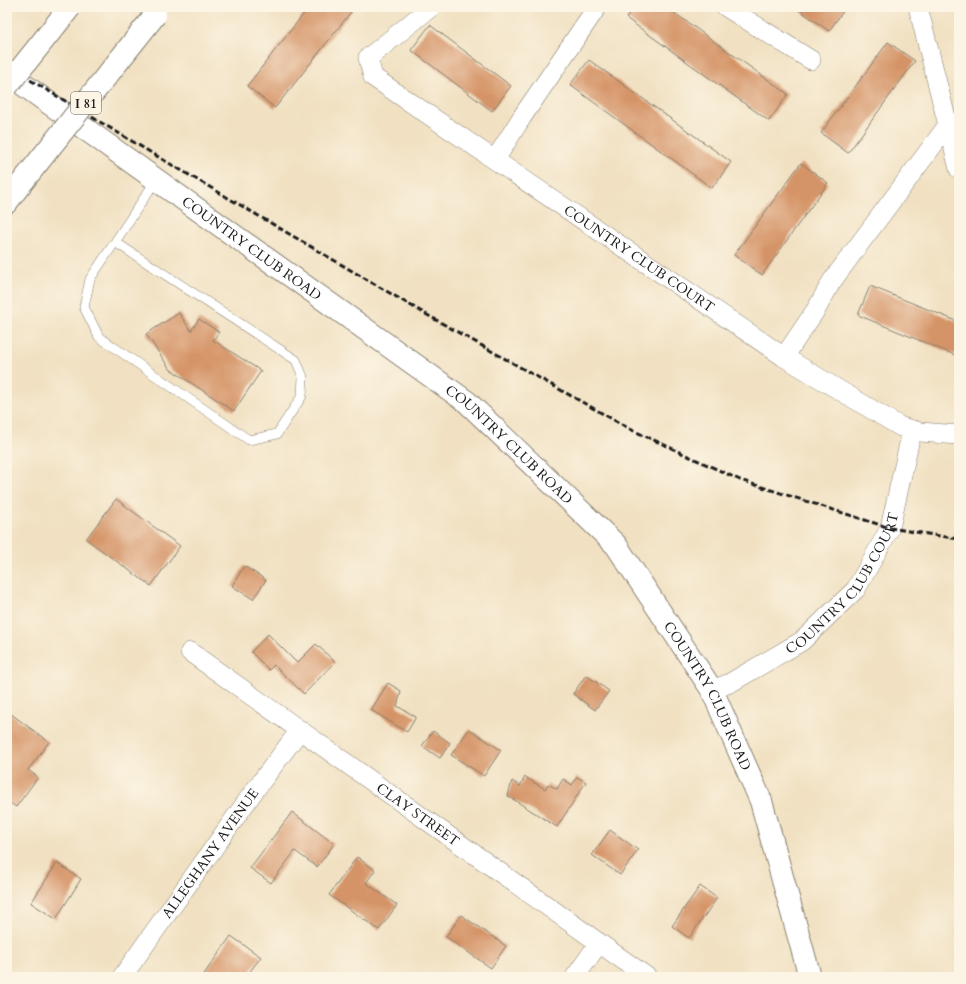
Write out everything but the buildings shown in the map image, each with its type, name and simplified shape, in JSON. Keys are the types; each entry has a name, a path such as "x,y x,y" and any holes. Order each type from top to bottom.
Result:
{"main road":[{"path":"7,86 70,7"},
{"name":"I 81","path":"12,196 159,11"},
{"name":"COUNTRY CLUB ROAD","path":"7,73 467,402 616,545 712,690 761,801 810,977"}],"street":[{"name":"COUNTRY CLUB COURT","path":"431,7 368,58 373,77 784,357 900,427 920,432 959,436"},
{"path":"495,160 522,117 597,7"},
{"path":"726,7 811,60"},
{"path":"918,7 959,169"},
{"path":"784,357 817,308 832,281 948,125"},
{"name":"COUNTRY CLUB COURT","path":"712,690 730,682 802,641 856,588 890,528 912,430"},
{"name":"CLAY STREET","path":"190,652 648,977"},
{"name":"ALLEGHANY AVENUE","path":"122,977 252,794 300,730"},
{"path":"575,977 599,943"}],"lane":[{"path":"115,242 296,360 303,377 302,396 277,434 249,440 98,337 84,307 90,279 156,179"}],"railway":[{"path":"7,66 422,312 630,429 740,480 890,528 959,539"}]}
